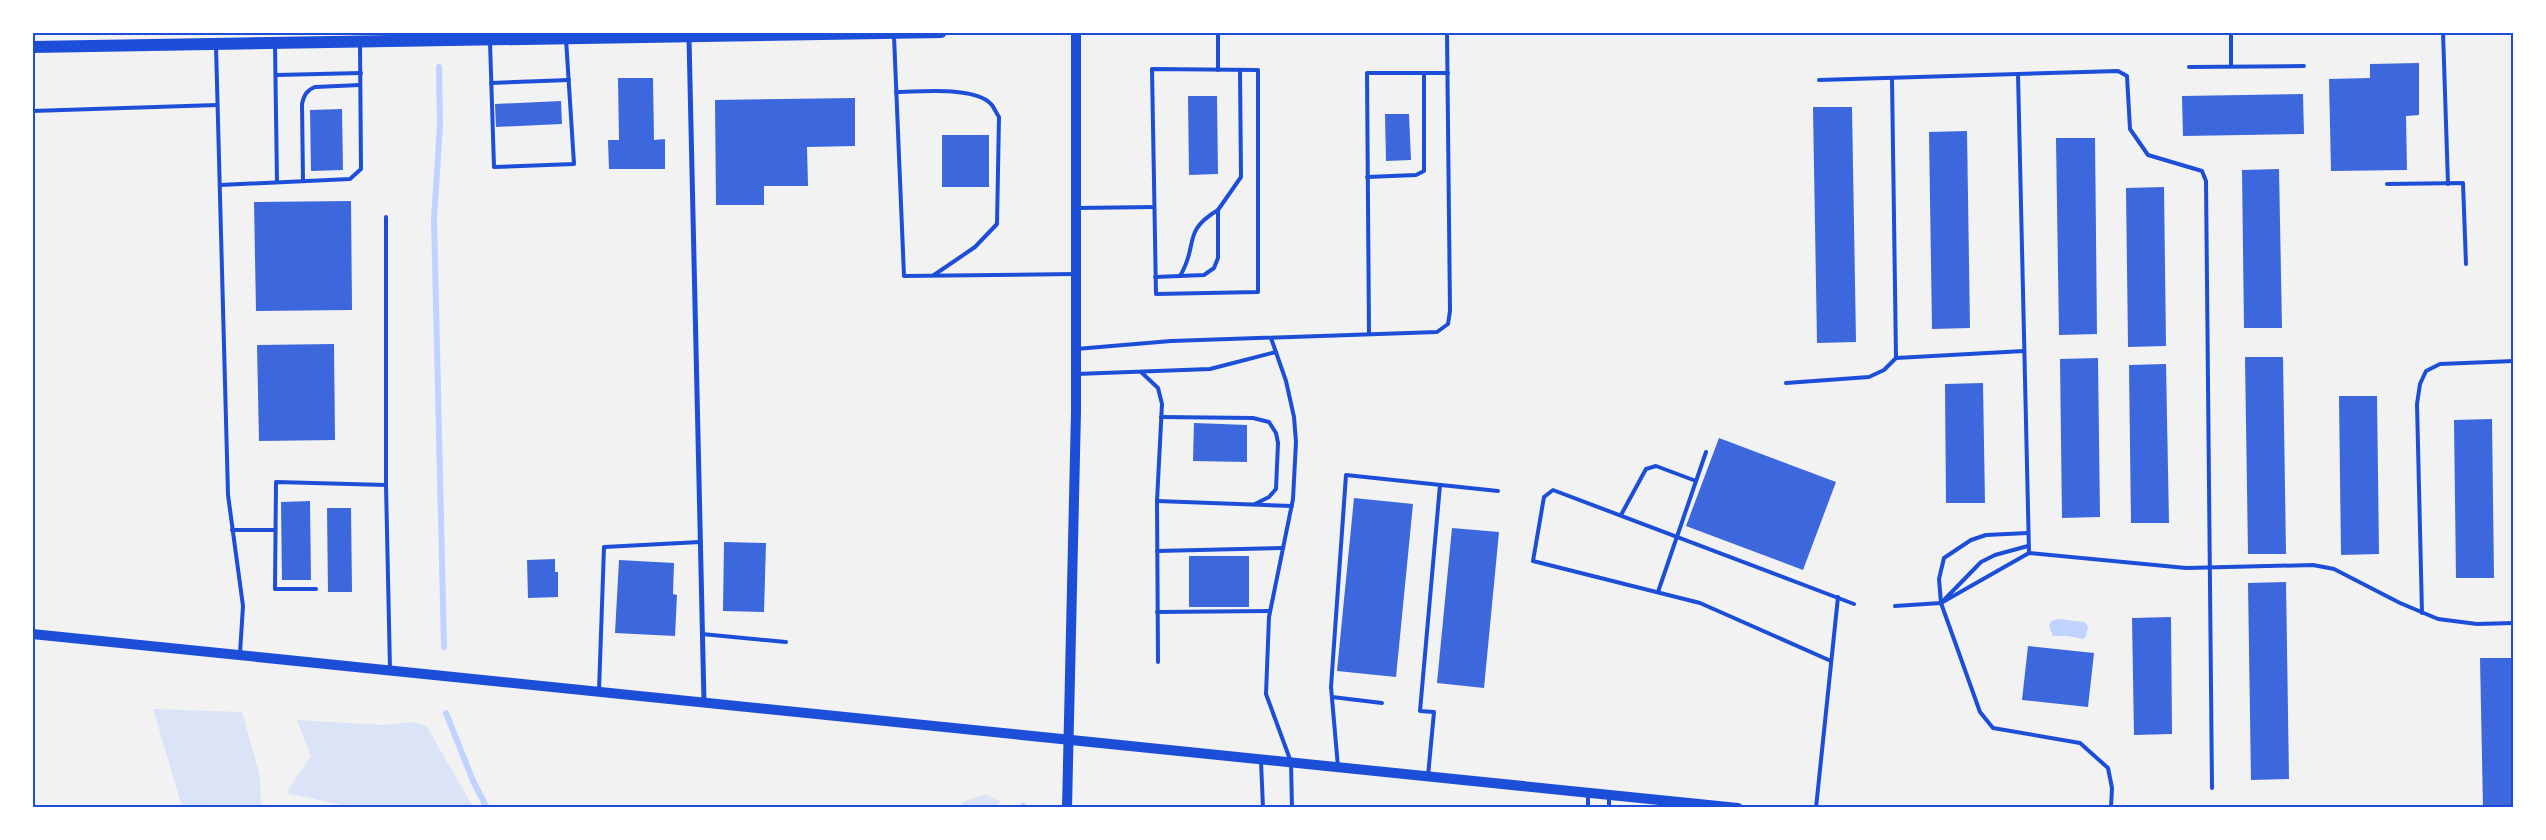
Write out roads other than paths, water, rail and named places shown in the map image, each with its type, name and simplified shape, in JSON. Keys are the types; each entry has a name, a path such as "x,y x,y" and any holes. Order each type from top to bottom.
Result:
{"main road":[{"path":"32,47 216,38 275,43 566,39 651,35 689,37 941,32"},
{"path":"1068,808 1076,374 1076,32"},
{"path":"32,634 1738,808"}],"street":[{"path":"689,37 704,702"}],"lane":[{"path":"1218,32 1218,70"},
{"path":"1076,349 1170,342 1437,332 1448,324 1450,311 1447,32"},
{"path":"2231,66 2232,32"},
{"path":"2443,32 2448,184"},
{"path":"894,33 904,276 1077,274"},
{"path":"216,38 228,495 243,606 240,656"},
{"path":"490,40 494,167 574,164 566,39"},
{"path":"220,185 350,179 361,169 360,42"},
{"path":"275,43 277,182"},
{"path":"2189,67 2304,66"},
{"path":"1152,69 1240,70 1258,70 1258,292 1156,294 1152,69"},
{"path":"1180,276 1189,261 1193,231 1207,216 1218,210 1241,177 1240,70"},
{"path":"1819,80 2118,71 2127,76 2130,129 2148,155 2202,171 2206,181 2212,788"},
{"path":"276,75 361,73"},
{"path":"1369,334 1367,73 1448,73"},
{"path":"1368,177 1416,175 1424,171 1424,73"},
{"path":"2018,74 2029,553"},
{"path":"1892,78 1896,358"},
{"path":"491,83 569,80"},
{"path":"302,181 302,104 308,90 315,87 360,85"},
{"path":"896,92 967,92 982,97 991,104 999,118 997,224 975,247 934,275"},
{"path":"32,111 217,105"},
{"path":"2387,184 2463,183 2466,264"},
{"path":"1077,208 1154,207"},
{"path":"1155,277 1204,275 1214,268 1218,258 1218,210"},
{"path":"386,217 386,485 390,671"},
{"path":"1271,338 1294,417 1296,442 1292,506 1270,611 1266,694 1291,762 1292,808"},
{"path":"1786,383 1869,377 1884,370 1896,358 2024,350"},
{"path":"1076,374 1210,369 1276,352"},
{"path":"2422,612 2417,404 2420,384 2426,371 2440,364 2514,362"},
{"path":"1141,372 1158,388 1162,404 1157,501 1158,662"},
{"path":"1161,417 1253,418 1269,422 1276,434 1278,443 1276,489 1269,497 1255,504"},
{"path":"1658,592 1706,452"},
{"path":"1621,515 1646,469 1656,466 1696,480"},
{"path":"1338,767 1332,698 1346,475 1498,491"},
{"path":"316,588 275,589 276,482 386,485"},
{"path":"1428,776 1434,712 1420,711 1440,485"},
{"path":"1831,661 1700,603 1533,562 1544,497 1554,490 1854,604"},
{"path":"1157,501 1292,506"},
{"path":"232,530 275,530"},
{"path":"2028,533 1986,535 1971,540 1944,558 1939,579 1941,603 1980,712 1993,728 2080,743 2108,768 2112,788 2111,808"},
{"path":"599,691 604,547 700,542"},
{"path":"1941,603 1981,562 1994,555 2028,546"},
{"path":"1157,551 1283,548"},
{"path":"1895,606 1941,603 1971,588 2008,563 2029,553 2210,569 2313,565 2334,569 2438,619 2477,624 2514,623"},
{"path":"1816,808 1838,598"},
{"path":"1157,612 1270,611"},
{"path":"702,634 786,642"},
{"path":"1332,698 1382,703"},
{"path":"1260,759 1263,808"},
{"path":"1588,792 1588,808"},
{"path":"1609,794 1609,808"}],"water":[{"path":"2058,619 2084,622 2088,626 2086,636 2083,639 2053,636 2049,626 2051,621"}],"waterway":[{"path":"439,67 440,125 434,219 444,647"},
{"path":"446,713 473,781 487,808"}]}
